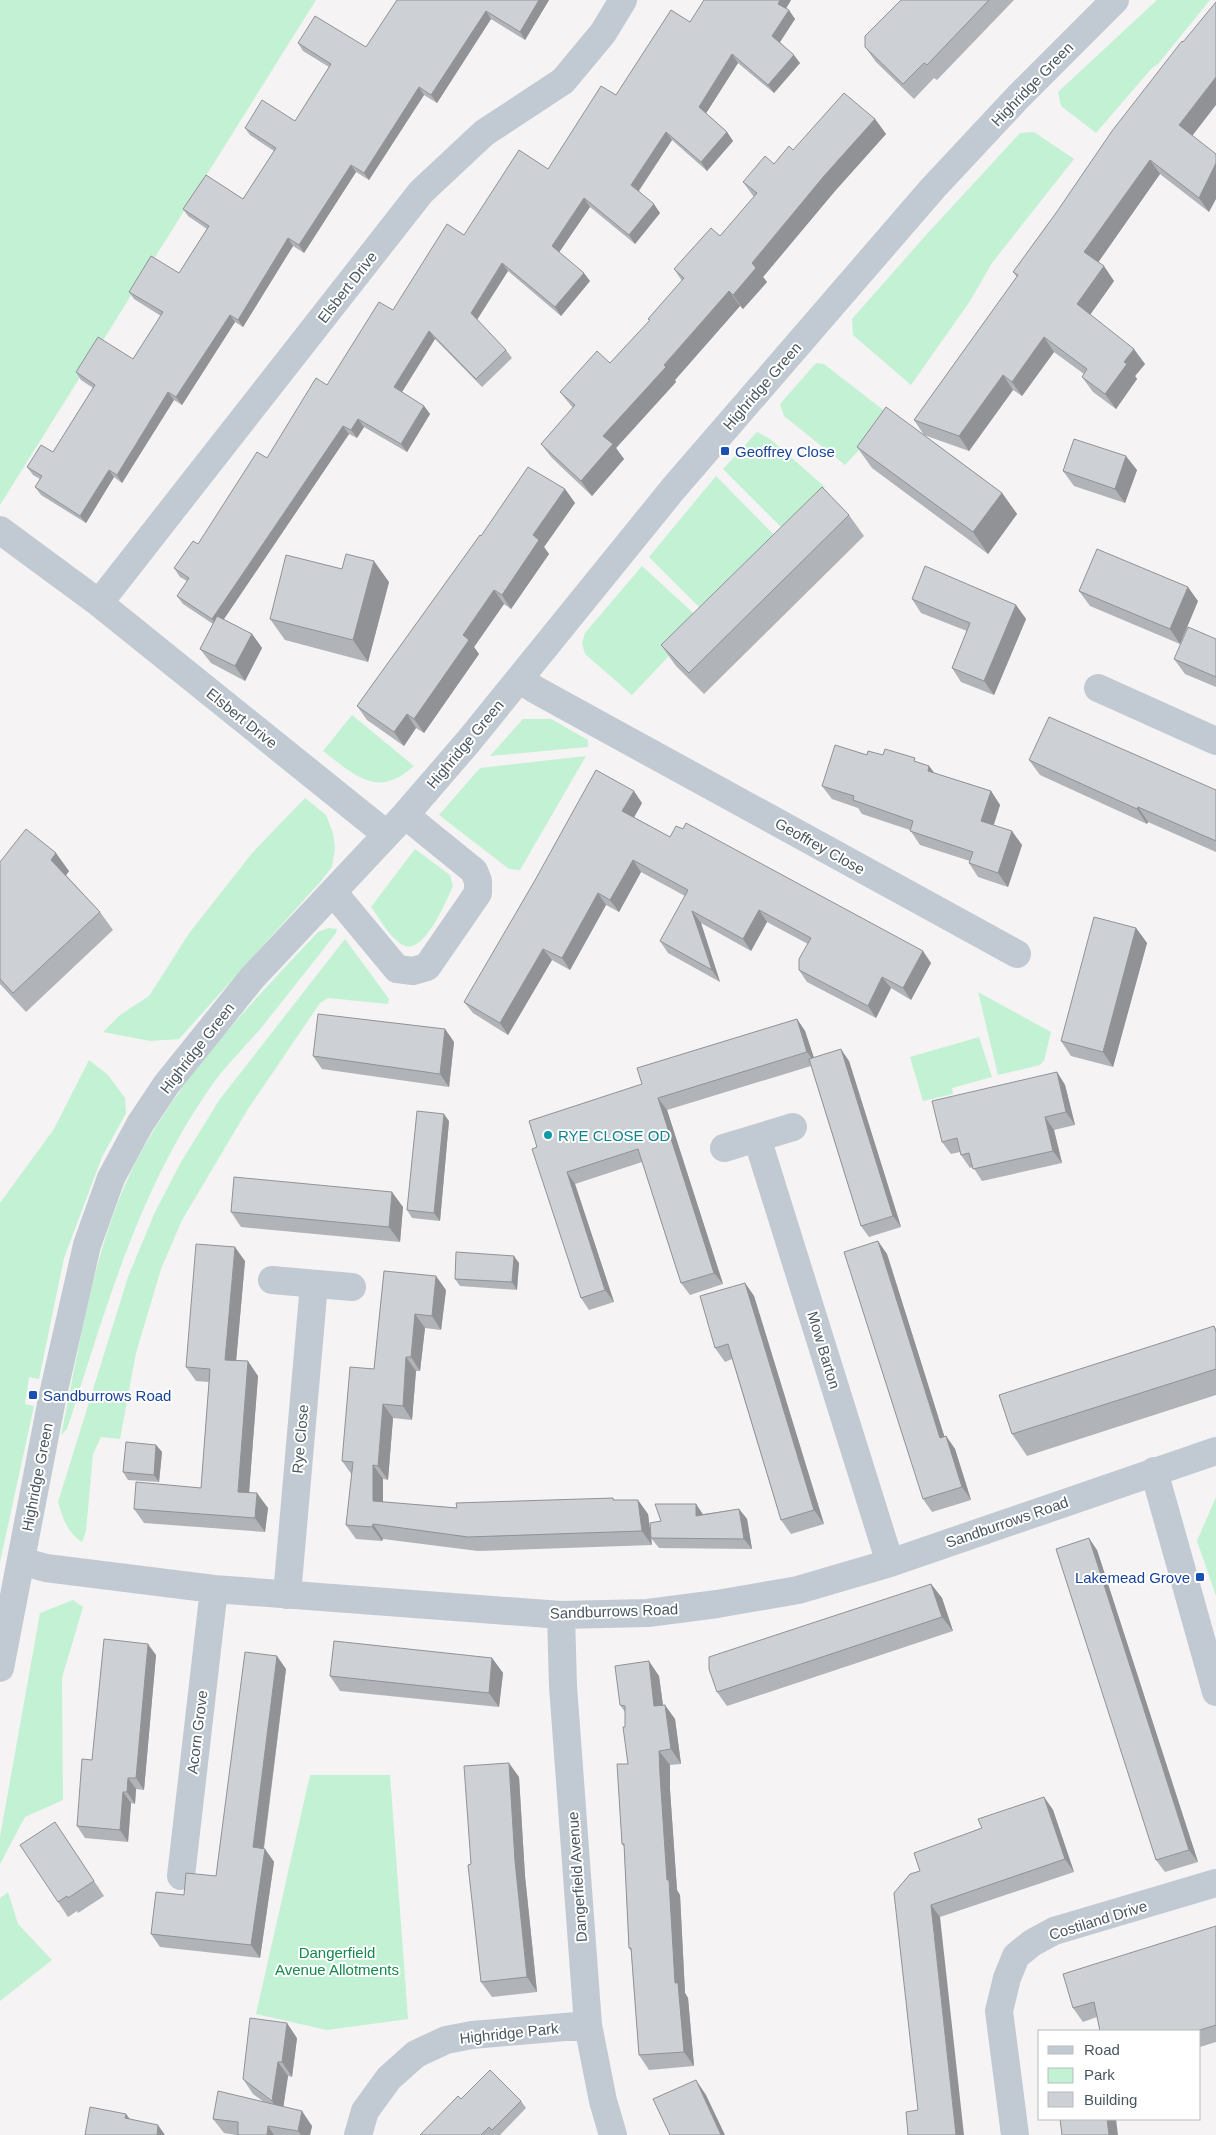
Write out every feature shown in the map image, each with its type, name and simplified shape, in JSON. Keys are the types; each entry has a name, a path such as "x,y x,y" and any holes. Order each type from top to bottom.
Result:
{"street":[{"name":"Elsbert Drive","path":"99,603 421,192 484,133 563,80 603,33 623,0"},
{"name":"Highridge Green","path":"0,1668 7,1593 21,1561 52,1399 87,1245 111,1178 140,1124 171,1080 252,978 404,815 519,679 673,489 933,188 1018,97 1115,0"},
{"name":"Elsbert Drive","path":"0,530 99,603 386,834"},
{"name":"Geoffrey Close","path":"519,679 1017,954"},
{"path":"1098,688 1216,741"},
{"path":"333,892 397,969 413,970 427,967 478,892 478,881 474,871 404,815"},
{"path":"724,1148 793,1127"},
{"name":"Mow Barton","path":"757,1138 890,1563"},
{"path":"272,1280 352,1287"},
{"name":"Rye Close","path":"287,1595 314,1284"},
{"name":"Sandburrows Road","path":"21,1561 46,1568 287,1595 561,1616 648,1613 717,1604 798,1590 890,1563 1216,1451"},
{"path":"1154,1471 1216,1692"},
{"name":"Acorn Grove","path":"181,1876 214,1588"},
{"name":"Dangerfield Avenue","path":"561,1616 563,1686 588,2025 603,2101 613,2135"},
{"name":"Costiland Drive","path":"1015,2135 999,2011 1007,1978 1016,1956 1032,1943 1054,1932 1216,1883"},
{"name":"Highridge Park","path":"358,2135 365,2111 389,2078 416,2054 446,2040 472,2035 588,2025"}],"green space":[{"path":"0,0 316,0 0,505"},
{"path":"1157,0 1210,0 1158,64 1152,68 1096,133 1061,106 1058,92"},
{"path":"1034,132 1074,159 992,263 970,301 911,385 853,335 852,319 1020,133"},
{"path":"816,363 824,364 891,416 845,465 784,416 780,404"},
{"path":"757,432 770,439 825,487 785,531 723,469"},
{"path":"716,476 778,539 709,617 649,557"},
{"path":"642,566 702,621 632,695 585,654 582,643 585,633"},
{"path":"352,715 414,766 401,776 389,781 378,782 367,780 346,769 323,751"},
{"path":"523,719 551,719 588,740 588,747 490,756"},
{"path":"586,756 520,870 509,869 439,815 480,768"},
{"path":"305,798 326,815 333,833 335,848 332,867 321,881 179,1039 150,1041 103,1032 120,1015 149,996 190,932 253,852"},
{"path":"415,849 450,875 453,886 433,926 417,943 409,946 401,944 392,936 371,907"},
{"path":"329,928 337,929 336,933 261,1028 217,1078 186,1125 164,1166 126,1251 67,1429 61,1435 87,1308 104,1244 126,1183 144,1148 164,1114 187,1081 237,1020 318,932"},
{"path":"345,939 389,999 388,1004 328,998 320,1003 248,1109 182,1220 161,1269 136,1353 120,1439 101,1437 93,1454 86,1531 82,1542 69,1529 58,1502 128,1277 155,1212 181,1162 220,1099"},
{"path":"978,992 1051,1032 1044,1061 1040,1065 998,1075"},
{"path":"979,1037 992,1077 952,1088 953,1094 923,1101 910,1057"},
{"path":"89,1060 108,1075 125,1098 126,1113 102,1157 64,1258 39,1379 29,1377 25,1404 34,1406 0,1562 0,1203 54,1129"},
{"path":"1216,1497 1216,1596 1197,1541"},
{"path":"73,1600 83,1607 62,1678 63,1800 25,1817 0,1864 0,1837 40,1613"},
{"name":"Dangerfield Avenue Allotments","path":"310,1775 390,1775 408,2019 327,2030 256,2014"},
{"path":"8,1892 18,1924 52,1960 0,2001 0,1898"}],"building":[{"path":"397,0 539,0 520,32 486,11 431,95 419,87 364,173 351,165 299,245 288,238 238,320 230,315 176,397 168,392 117,475 109,470 80,516 35,487 42,476 27,467 41,445 53,452 95,385 76,372 98,337 133,359 163,312 129,292 151,256 179,273 209,226 183,209 206,175 243,199 276,148 245,128 262,100 295,121 331,64 298,43 315,16 366,47"},
{"path":"704,0 780,0 778,4 789,10 772,36 794,55 768,85 732,54 699,107 727,132 701,162 666,132 631,185 654,204 629,235 584,198 552,246 584,273 555,307 502,263 471,313 506,350 476,379 429,331 394,387 424,406 401,444 358,419 351,430 343,426 212,619 177,596 189,578 174,568 193,541 198,544 257,452 267,458 316,378 327,385 379,302 393,310 447,224 464,235 519,150 548,169 601,86 616,95 671,10 690,22"},
{"path":"901,0 989,0 927,65 924,63 903,84 865,47 865,36"},
{"path":"1216,2 1216,77 1179,125 1216,154 1216,163 1199,198 1150,160 1084,252 1104,266 1077,304 1134,349 1124,362 1127,364 1105,394 1082,377 1087,369 1044,337 1012,382 1003,375 959,436 914,420 1018,275 1013,272 1112,131 1182,41"},
{"path":"844,93 875,119 824,176 752,263 756,268 733,295 729,291 664,365 666,367 603,436 613,444 581,481 541,444 575,405 560,392 597,351 610,363 650,320 648,319 684,278 674,269 711,228 720,236 757,193 743,182 765,156 774,164 789,146 793,150"},
{"path":"886,407 1002,493 973,532 857,447"},
{"path":"1074,439 1126,456 1115,489 1063,471"},
{"path":"528,467 565,489 533,535 539,540 502,595 494,590 463,635 469,640 414,719 407,714 394,732 357,706 481,536"},
{"path":"822,487 849,515 689,673 661,645"},
{"path":"1097,549 1188,587 1170,629 1079,591"},
{"path":"346,554 374,561 353,640 270,619 286,555 342,569"},
{"path":"925,566 1016,605 984,681 952,668 970,623 912,599"},
{"path":"217,616 252,634 235,666 200,649"},
{"path":"1188,627 1216,639 1216,677 1174,659"},
{"path":"1049,717 1216,790 1216,841 1138,807 1137,809 1029,760"},
{"path":"835,745 867,755 868,751 883,755 885,749 915,758 914,761 929,766 928,771 991,791 981,821 1012,831 998,873 969,863 973,852 910,831 913,821 853,800 854,796 822,786"},
{"path":"596,770 634,791 622,811 670,837 676,826 683,829 686,823 923,951 903,988 882,977 868,1006 799,970 799,959 811,938 759,910 743,939 692,911 712,970 660,941 688,890 633,860 610,900 598,893 562,958 543,949 500,1023 464,1002"},
{"path":"26,829 56,853 51,860 100,912 13,993 0,979 0,862"},
{"path":"1094,917 1136,928 1103,1052 1061,1041"},
{"path":"318,1014 445,1029 440,1074 313,1056"},
{"path":"797,1019 807,1052 658,1098 714,1273 681,1283 638,1149 567,1172 605,1290 581,1298 532,1149 537,1147 529,1121 642,1084 637,1068"},
{"path":"841,1049 893,1216 861,1226 809,1059"},
{"path":"1057,1072 1066,1112 1045,1117 1053,1151 973,1169 969,1153 961,1155 957,1138 942,1142 932,1101"},
{"path":"417,1111 444,1114 434,1213 407,1210"},
{"path":"234,1177 392,1192 389,1227 231,1212"},
{"path":"878,1241 940,1438 946,1436 962,1487 923,1499 844,1252"},
{"path":"196,1244 235,1247 225,1360 248,1361 238,1492 257,1493 255,1518 134,1509 136,1482 201,1488 210,1369 186,1367"},
{"path":"456,1252 514,1256 512,1282 455,1279"},
{"path":"384,1271 436,1276 432,1316 415,1314 411,1357 406,1357 403,1406 383,1404 378,1466 373,1465 373,1501 457,1508 456,1503 613,1498 613,1500 638,1500 642,1531 468,1537 373,1524 372,1527 346,1525 353,1462 342,1461 350,1367 374,1369"},
{"path":"745,1283 814,1510 781,1520 728,1344 715,1348 700,1296"},
{"path":"1214,1326 1216,1332 1216,1369 1012,1434 999,1395"},
{"path":"126,1442 156,1445 154,1475 123,1472"},
{"path":"655,1504 696,1504 696,1516 739,1509 744,1539 651,1538 650,1523 661,1521"},
{"path":"1089,1538 1189,1850 1156,1860 1056,1549"},
{"path":"931,1584 942,1617 717,1692 709,1669 709,1657"},
{"path":"104,1639 148,1644 136,1778 128,1778 127,1792 123,1792 120,1830 77,1826 82,1759 92,1760"},
{"path":"334,1641 492,1658 489,1693 330,1676"},
{"path":"245,1652 277,1656 253,1847 265,1849 251,1945 151,1934 156,1892 184,1895 186,1873 216,1876"},
{"path":"649,1661 654,1706 665,1705 671,1749 659,1751 660,1775 675,1983 678,1983 684,2052 639,2055 631,1948 629,1948 624,1844 622,1844 617,1764 628,1764 623,1727 625,1727 625,1706 620,1705 615,1666"},
{"path":"509,1763 515,1861 527,1977 481,1982 468,1865 471,1864 464,1766"},
{"path":"1044,1797 1065,1859 931,1905 956,2135 908,2135 906,2112 918,2110 894,1893 910,1874 920,1871 914,1853 982,1828 978,1819"},
{"path":"55,1822 94,1881 68,1898 67,1896 58,1902 20,1845"},
{"path":"1216,1926 1216,2025 1200,2030 1100,2030 1094,2002 1073,2008 1063,1974"},
{"path":"250,2018 287,2023 282,2062 278,2062 272,2101 243,2079"},
{"path":"490,2070 521,2101 492,2130 489,2127 481,2135 420,2135 458,2096 461,2099"},
{"path":"696,2080 721,2135 670,2135 653,2099"},
{"path":"218,2091 302,2111 298,2131 268,2126 267,2135 238,2135 238,2122 213,2119"},
{"path":"90,2107 126,2114 125,2118 158,2125 157,2135 85,2135"},
{"path":"1060,2120 1107,2120 1109,2135 1062,2135"}],"place":[{"name":"Geoffrey Close","path":"725,451"},
{"name":"RYE CLOSE OD","path":"548,1135"},
{"name":"Sandburrows Road","path":"33,1395"},
{"name":"Lakemead Grove","path":"1200,1577"}]}
